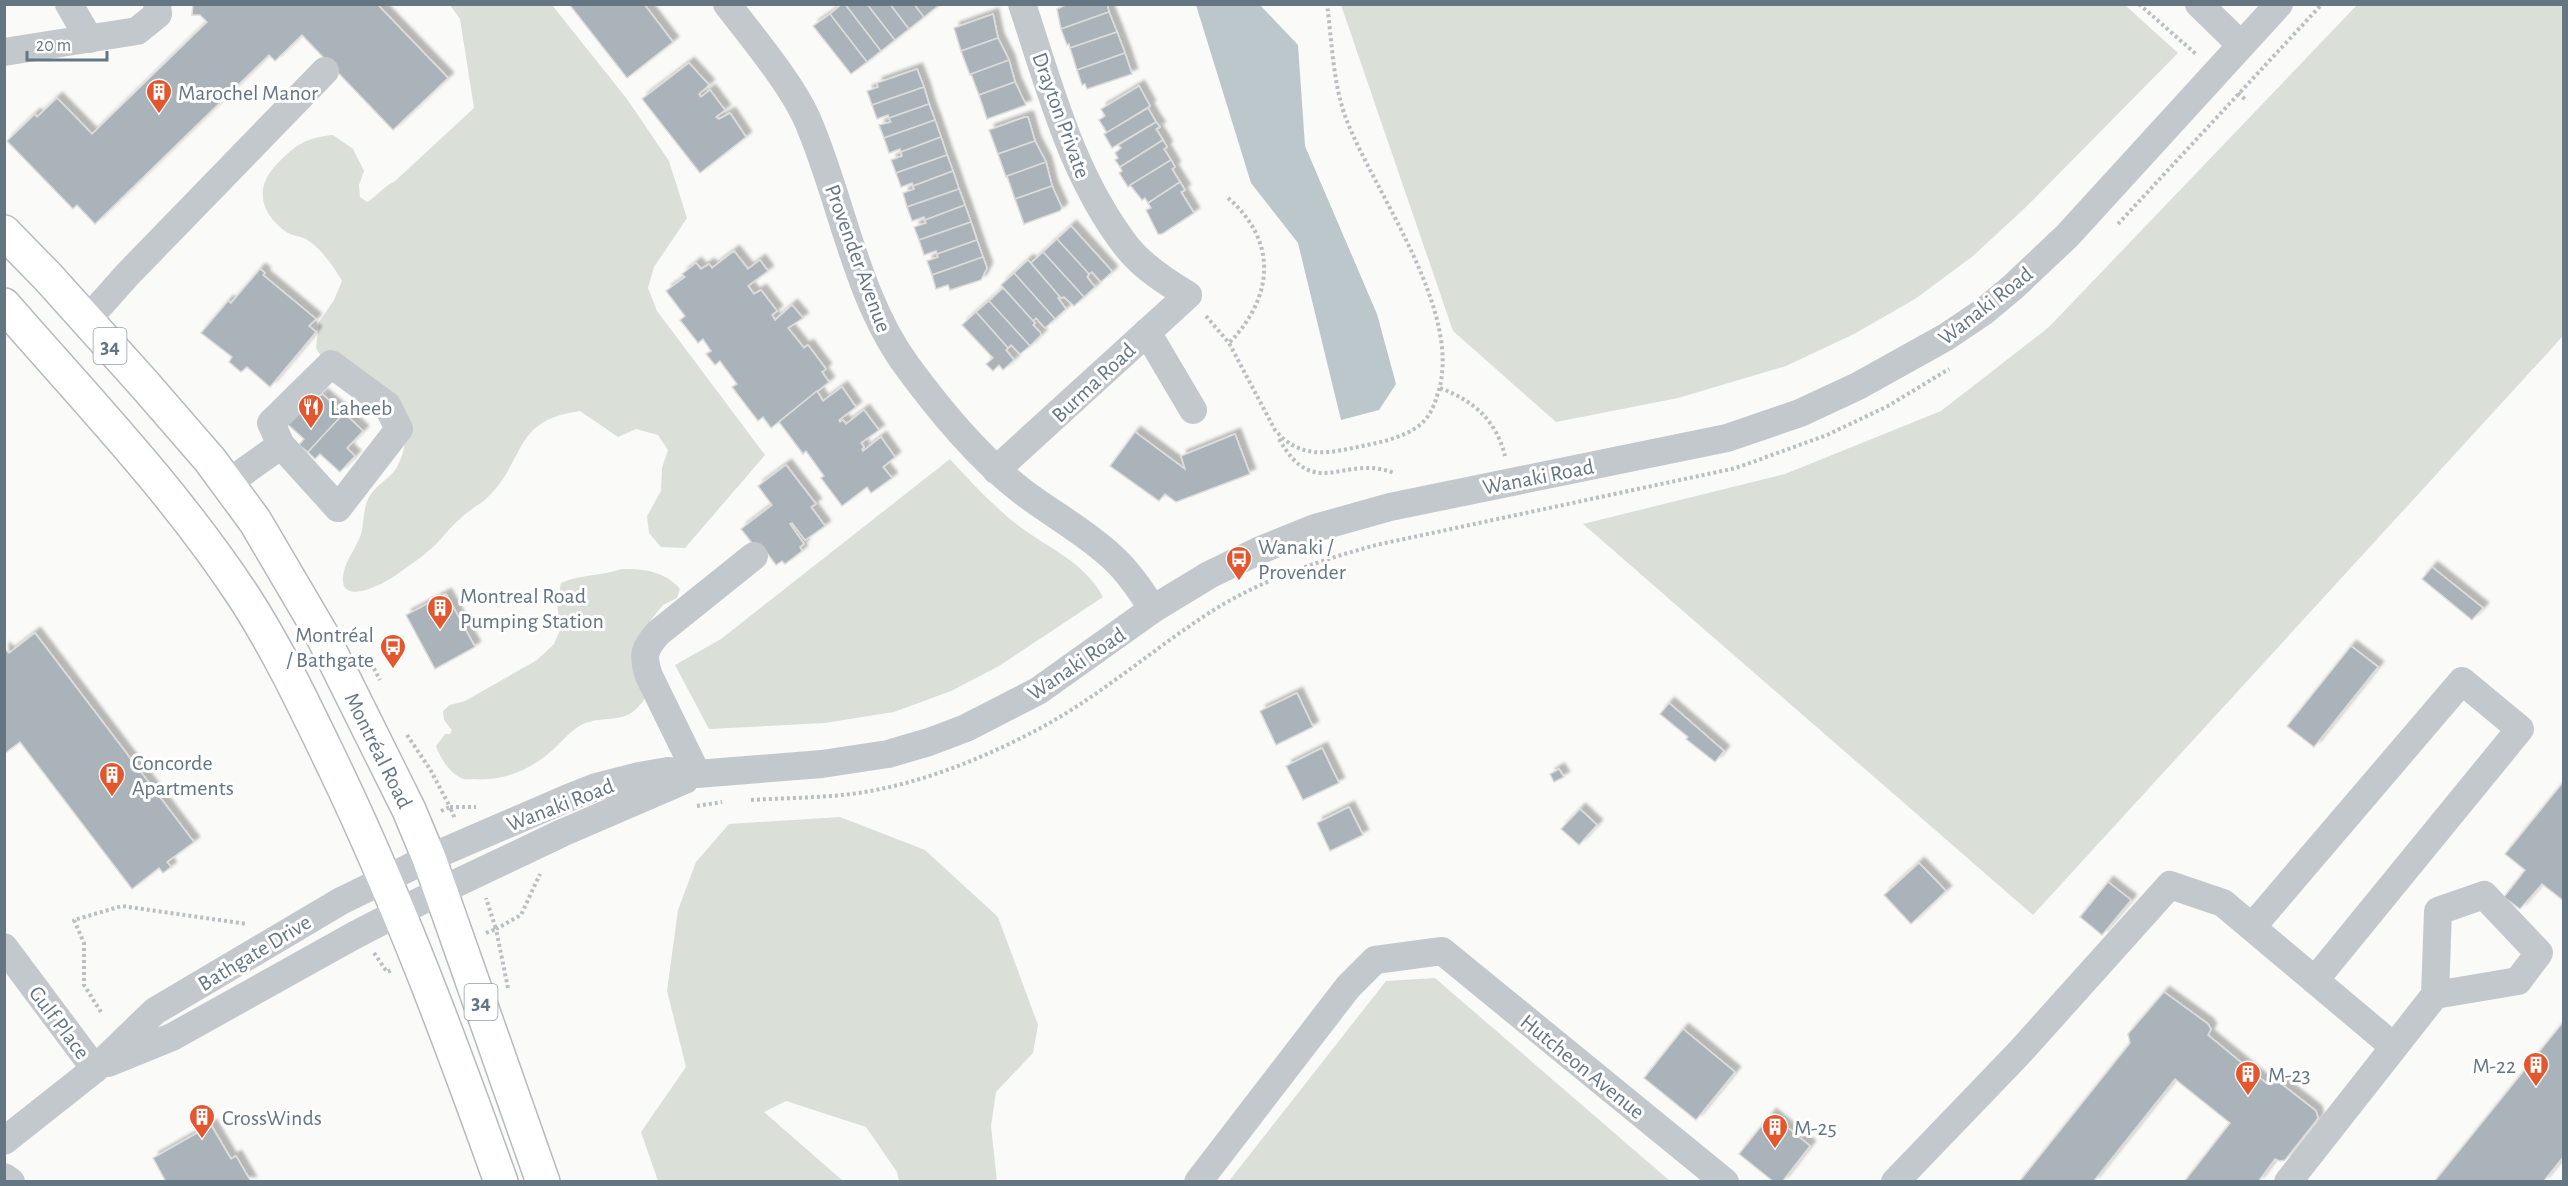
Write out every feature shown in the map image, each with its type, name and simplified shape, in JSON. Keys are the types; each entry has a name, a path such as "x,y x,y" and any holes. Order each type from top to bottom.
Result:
{"main road":[{"name":"Montréal Road","path":"4,232 87,320 219,472 280,561 322,635 409,810 442,890 543,1182"},
{"name":"34","path":"4,305 196,527 269,641 318,733 400,912 452,1045 501,1182"},
{"path":"169,494 219,472"}],"street":[{"path":"69,4 89,39"},
{"path":"4,52 137,31 158,14 157,4"},
{"name":"Drayton Private","path":"1022,4 1072,152 1093,195 1128,248 1166,282 1188,295"},
{"path":"2199,4 2241,45"},
{"name":"Wanaki Road","path":"429,858 596,787 639,776 668,771 697,774 853,760 888,754 928,742 966,728 1038,692 1153,609 1238,561 1315,528 1390,507 1727,438 1800,413 1858,386 1946,338 2013,287 2067,236 2279,4"},
{"name":"Provender Avenue","path":"727,5 774,67 806,116 826,166 868,293 886,336 969,443 996,470 1024,493 1113,557 1137,584 1153,609"},
{"path":"87,320 127,275 325,71"},
{"name":"Burma Road","path":"996,470 1188,295"},
{"path":"1147,332 1193,410"},
{"path":"331,364 387,405 399,429 338,508 281,445 272,423 331,364"},
{"path":"219,472 281,445"},
{"path":"697,774 649,676 644,660 647,646 658,633 754,556"},
{"path":"2252,927 2462,681 2520,729 2315,980"},
{"name":"Wanaki Road","path":"442,890 562,833 697,774"},
{"name":"Bathgate Drive","path":"4,1141 95,1069 155,1011 341,901 429,858"},
{"path":"1895,1182 2019,1053 2170,885 2223,903 2393,1046"},
{"name":"Bathgate Drive","path":"95,1069 172,1037 442,890"},
{"name":"Gulf Place","path":"4,947 95,1069"},
{"name":"Hutcheon Avenue","path":"1198,1182 1348,987 1375,960 1442,951 1725,1182"},
{"path":"2289,1182 2434,995"},
{"path":"4,1177 10,1182"}],"path":[{"path":"1275,430 1285,442 1297,449 1310,452 1350,449 1405,434 1422,423 1432,410 1444,368 1440,334 1426,286 1407,241 1346,118 1339,90 1326,4"},
{"path":"2114,229 2322,4"},
{"path":"1227,198 1243,211 1255,229 1262,248 1265,266 1263,285 1250,317 1228,343"},
{"path":"1188,295 1228,343 1287,452 1300,467 1312,473 1335,473 1364,467 1379,467 1394,473"},
{"path":"749,800 850,794 889,788 979,758 1033,732 1075,706 1209,613 1269,581 1323,560 1377,545 1736,468 1827,435 1888,406 1958,364"},
{"path":"1440,388 1462,396 1479,409 1493,428 1506,460"},
{"path":"692,807 727,801"},
{"path":"508,992 496,929 521,915 544,865"},
{"path":"101,1012 84,986 84,943 74,920 122,906 257,925"}],"shaded area":[{"path":"450,5 552,5 627,99 669,161 687,218 654,267 648,288 657,311 765,455 685,548 661,547 649,533 647,516 661,491 662,468 668,450 658,435 636,429 618,437 580,411 558,416 543,423 532,432 501,482 489,496 457,522 428,552 381,584 353,592 346,589 343,582 345,566 361,534 368,499 395,470 400,460 404,445 404,425 331,373 316,348 319,322 334,300 342,281 331,263 317,247 279,226 266,210 263,192 269,173 290,151 308,140 333,135 353,149 364,171 359,185 360,197 367,202 394,182 474,108 460,19"},
{"path":"1196,5 1260,5 1298,45 1305,146 1377,314 1396,384 1379,410 1341,420 1298,243 1251,183"},
{"path":"1341,5 2125,5 2178,53 2026,207 1973,256 1915,299 1854,334 1786,366 1678,398 1556,422 1453,331"},
{"path":"2357,5 2563,5 2563,336 2033,915 1583,524 1785,474 1941,411 2049,327"},
{"path":"950,459 1010,519 1066,557 1086,574 1103,597 999,666 951,691 894,712 824,723 709,729 675,665 721,639"},
{"path":"622,569 654,572 668,578 680,589 677,598 663,605 642,631 645,698 638,707 623,717 581,725 543,758 510,775 493,779 465,779 453,772 443,760 436,746 445,734 450,734 452,730 444,720 443,711 450,705 465,701 537,660 554,644 560,630 557,602 561,583"},
{"path":"840,817 925,850 998,917 1038,1025 1033,1053 996,1092 991,1126 997,1181 899,1181 897,1172 866,1127 786,1101 764,1112 843,1181 658,1181 641,1132 686,1067 667,991 678,910 696,862 729,824"},
{"path":"1435,978 1670,1181 1229,1181 1386,981"}],"building":[{"name":"Marochel Manor","path":"193,4 377,4 448,78 393,130 302,35 275,61 269,55 95,224 77,205 73,209 7,141 35,114 37,117 57,98 92,134 207,22 200,15 192,15"},
{"path":"569,4 644,4 673,42 627,78"},
{"path":"845,4 881,51 867,62 830,14"},
{"path":"845,4 867,4 895,40 881,51"},
{"path":"867,4 890,4 909,29 895,40"},
{"path":"890,4 914,4 924,17 909,29"},
{"path":"914,4 937,4 938,6 924,17"},
{"path":"1068,4 1107,4 1109,12 1061,29 1057,9"},
{"path":"1109,12 1117,32 1070,48 1069,44 1067,45 1061,29"},
{"path":"830,14 867,62 851,74 813,26"},
{"path":"993,14 998,38 961,51 954,28"},
{"path":"1117,32 1125,53 1077,70 1070,48"},
{"path":"998,38 1009,60 970,75 961,51"},
{"path":"1125,53 1132,74 1087,89 1085,84 1082,85 1077,70"},
{"path":"1009,60 1015,82 979,95 971,74"},
{"path":"689,63 709,85 699,94 701,97 710,90 725,110 716,117 719,119 730,113 746,137 700,173 642,99"},
{"path":"917,69 924,87 872,105 867,91 878,87 877,83"},
{"path":"1015,82 1026,105 987,119 979,95"},
{"path":"1139,86 1150,106 1107,133 1099,120 1105,116 1101,109"},
{"path":"924,87 929,104 889,118 888,115 877,119 872,105"},
{"path":"929,104 935,120 884,138 879,125 891,122 889,118"},
{"path":"1148,108 1156,122 1112,148 1104,134"},
{"path":"1028,117 1035,141 998,154 989,130"},
{"path":"935,120 941,137 901,152 900,149 889,153 884,138"},
{"path":"1156,122 1160,127 1156,129 1163,140 1120,167 1115,160 1118,158 1115,153 1121,148 1118,145"},
{"path":"941,137 947,155 896,173 891,160 902,156 901,152"},
{"path":"1163,140 1167,147 1164,149 1171,160 1128,187 1119,173 1122,171 1120,167"},
{"path":"1035,141 1046,162 1006,177 998,154"},
{"path":"947,155 953,171 913,186 912,183 901,187 896,173"},
{"path":"1171,160 1175,167 1172,169 1180,182 1148,203 1145,198 1142,200 1130,185"},
{"path":"1046,162 1052,186 1015,199 1007,176"},
{"path":"953,171 959,189 907,207 903,193 914,189 913,186"},
{"path":"1180,182 1185,190 1181,192 1194,213 1162,234 1158,234 1146,210 1151,208 1148,203"},
{"path":"1052,186 1062,208 1060,211 1024,224 1015,199"},
{"path":"959,189 965,205 925,220 924,217 912,221 907,207"},
{"path":"965,205 971,222 919,240 914,227 926,223 925,220"},
{"path":"971,222 977,240 937,254 936,251 924,255 919,240"},
{"path":"1071,226 1112,272 1101,282 1092,272 1089,274 1057,239"},
{"path":"1057,239 1089,274 1087,277 1095,287 1084,297 1043,252"},
{"path":"977,240 983,257 932,275 927,261 938,257 937,254"},
{"path":"734,251 748,269 760,260 768,271 748,286 754,294 761,290 777,311 772,315 775,320 792,305 803,318 788,328 804,348 808,345 826,369 822,372 829,382 771,428 763,417 758,421 732,387 737,384 720,361 715,365 706,354 711,351 703,339 698,343 680,320 685,316 666,291 685,277 682,274 696,263 701,269 709,264 712,268"},
{"path":"1043,252 1084,297 1074,306 1064,297 1060,297 1031,263"},
{"path":"983,257 987,268 981,280 950,290 948,285 936,289 932,275"},
{"path":"1028,260 1060,297 1058,298 1066,309 1055,319 1014,273"},
{"path":"260,269 265,273 263,275 316,319 309,326 316,332 270,387 247,367 241,372 229,362 232,357 201,333 228,301 231,303"},
{"path":"1014,273 1055,319 1045,328 1036,318 1033,321 1001,285"},
{"path":"1003,288 1035,323 1033,325 1040,332 1041,335 1030,346 989,301"},
{"path":"989,301 1030,346 1020,354 1011,345 1008,348 976,312"},
{"path":"976,312 1008,348 1006,350 1014,360 1003,370 999,365 993,371 986,364 993,358 962,325"},
{"path":"842,387 856,407 839,420 840,422 843,420 846,424 864,410 879,430 861,443 864,447 863,451 881,437 895,457 883,467 892,478 871,493 867,487 842,506 821,478 824,476 806,451 803,454 779,422 817,391 823,401"},
{"name":"Laheeb","path":"322,394 344,413 308,452 299,445 304,439 284,421 299,404 306,411"},
{"path":"344,413 363,431 347,448 355,456 340,472 320,454 315,459 308,452"},
{"path":"1135,432 1185,469 1181,456 1235,434 1250,474 1176,502 1165,494 1159,501 1110,466"},
{"path":"786,465 816,504 811,507 825,526 805,540 792,523 790,524 804,544 800,547 802,551 785,564 782,561 776,565 764,549 760,553 741,529 772,505 758,486"},
{"path":"2432,567 2483,608 2472,620 2422,579"},
{"name":"Montreal Road Pumping Station","path":"446,594 475,647 435,669 406,615"},
{"name":"Concorde Apartments","path":"35,633 194,842 167,862 171,867 163,873 159,868 132,889 20,742 4,754 4,648 9,653"},
{"path":"2351,646 2378,667 2314,747 2287,726"},
{"path":"1297,693 1313,727 1276,745 1260,711"},
{"path":"1669,703 1724,751 1715,762 1660,714"},
{"path":"1322,748 1339,783 1303,800 1286,766"},
{"path":"1559,769 1564,777 1554,782 1550,774"},
{"path":"2564,781 2564,901 2542,884 2520,909 2504,897 2525,870 2505,854"},
{"path":"1349,807 1363,835 1330,851 1317,823"},
{"path":"1580,809 1597,825 1579,845 1561,829"},
{"path":"1919,863 1946,891 1911,924 1884,895"},
{"path":"2108,882 2131,900 2102,935 2080,917"},
{"name":"M-23","path":"2164,992 2208,1024 2211,1029 2208,1035 2266,1083 2270,1079 2275,1079 2316,1111 2318,1118 2316,1121 2285,1160 2275,1159 2258,1182 2184,1182 2230,1123 2175,1079 2093,1182 2019,1182 2130,1043 2128,1034"},
{"name":"M-22","path":"2564,1021 2564,1156 2543,1182 2434,1182"},
{"path":"1683,1029 1735,1072 1696,1120 1644,1078"},
{"name":"M-25","path":"1771,1114 1810,1146 1782,1182 1774,1182 1739,1154"},
{"name":"CrossWinds","path":"211,1125 231,1159 236,1156 251,1182 166,1182 153,1158"}],"place":[{"name":"Marochel Manor","path":"159,115"},
{"name":"Laheeb","path":"311,430"},
{"name":"Wanaki / Provender","path":"1239,582"},
{"name":"Montreal Road Pumping Station","path":"440,631"},
{"name":"Montréal / Bathgate","path":"393,670"},
{"name":"Concorde Apartments","path":"112,798"},
{"name":"M-22","path":"2536,1088"},
{"name":"M-23","path":"2248,1097"},
{"name":"CrossWinds","path":"202,1140"},
{"name":"M-25","path":"1775,1150"}]}
